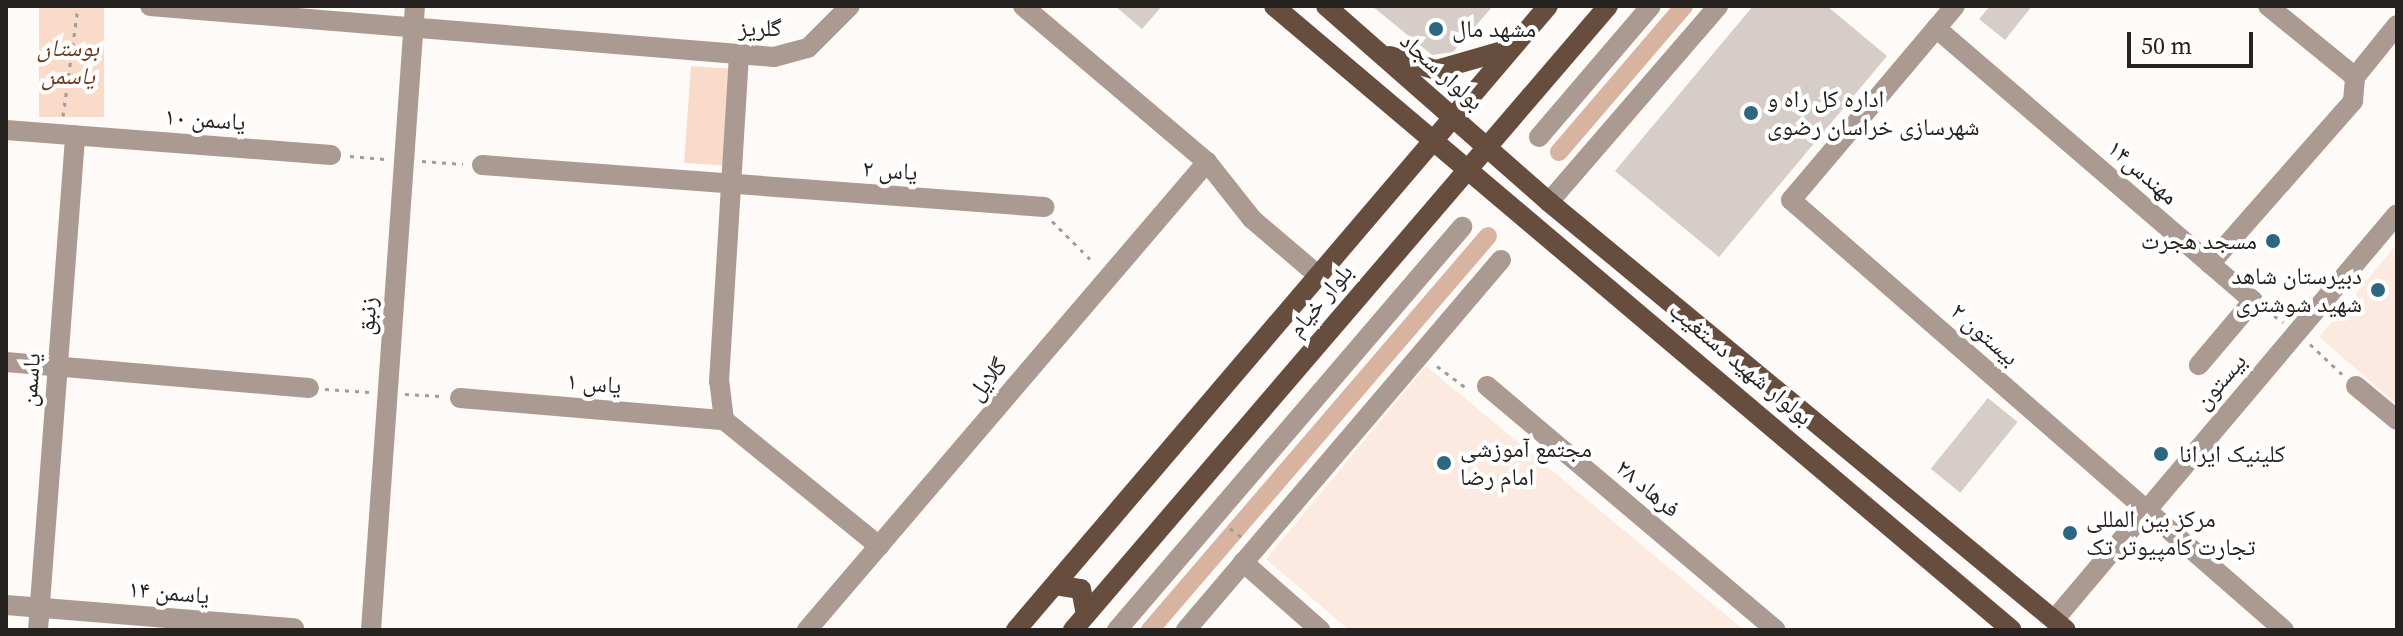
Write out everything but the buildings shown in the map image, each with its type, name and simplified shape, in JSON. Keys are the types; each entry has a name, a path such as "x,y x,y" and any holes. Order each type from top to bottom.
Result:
{"main road":[{"path":"1274,6 1433,139"},
{"name":"بولوار سجاد","path":"1326,6 1486,146"},
{"name":"بلوار خیام","path":"1016,630 1548,6"},
{"name":"بلوار خیام","path":"1079,622 1608,6"},
{"path":"1384,54 1436,70 1513,48"},
{"name":"بولوار شهید دستغیب","path":"1433,139 1467,171 2012,630"},
{"name":"بولوار شهید دستغیب","path":"1486,146 1549,202 2060,625"},
{"path":"1055,585 1081,589 1079,622"}],"street":[{"name":"گلریز","path":"150,6 774,57 808,48 850,6"},
{"name":"زنبق","path":"371,630 415,6"},
{"path":"1023,6 1207,162 1252,219 1319,276"},
{"path":"1539,137 1651,6"},
{"path":"1549,202 1718,6"},
{"path":"1936,28 1955,6"},
{"path":"2268,6 2355,77"},
{"path":"2210,264 2353,101 2355,77 2397,25"},
{"name":"بیستون ۲","path":"1936,28 1791,200 2284,630"},
{"name":"مهندس۱۴","path":"1936,28 2253,301 2199,365"},
{"path":"739,55 719,382 724,420 879,546"},
{"name":"یاسمن ۱۰","path":"6,130 331,155"},
{"name":"یاسمن","path":"38,630 75,135"},
{"name":"گلایل","path":"807,630 1207,162"},
{"name":"یاس ۲","path":"482,165 1044,207"},
{"name":"بیستون","path":"2060,625 2145,507 2397,214"},
{"path":"1117,630 1462,227"},
{"path":"1186,630 1501,260"},
{"path":"6,362 309,388"},
{"name":"فرهاد ۲۸","path":"1487,386 1776,630"},
{"path":"2356,386 2397,420"},
{"name":"یاس ۱","path":"460,398 724,420"},
{"path":"1249,555 1320,630"},
{"name":"یاسمن ۱۴","path":"6,605 294,628"}],"path":[{"path":"75,135 58,109 74,68 78,6"},
{"path":"1044,207 1061,236 1110,276"},
{"path":"1421,354 1472,393 1487,386"},
{"path":"1215,515 1249,555"}],"shaded area":[{"name":"دبیرستان شاهد شهید شوشتری","path":"2397,244 2397,404 2319,337"},
{"name":"مجتمع آموزشی امام رضا","path":"1426,366 1744,630 1349,630 1266,559"}],"green space":[{"name":"بوستان یاسمن","path":"39,6 104,6 104,117 39,117"},
{"path":"691,66 738,69 731,166 684,163"}],"waterway":[{"path":"1559,152 1684,6"},
{"path":"1150,630 1488,236"}],"place":[{"name":"مشهد مال","path":"1436,29"},
{"name":"اداره کل راه و شهرسازی خراسان رضوی","path":"1751,113"},
{"name":"مسجد هجرت","path":"2273,241"},
{"name":"دبیرستان شاهد شهید شوشتری","path":"2378,290"},
{"name":"کلینیک ایرانا","path":"2161,454"},
{"name":"مجتمع آموزشی امام رضا","path":"1444,463"},
{"name":"مرکز بین المللی تجارت کامپیوتر تک","path":"2070,533"}]}
